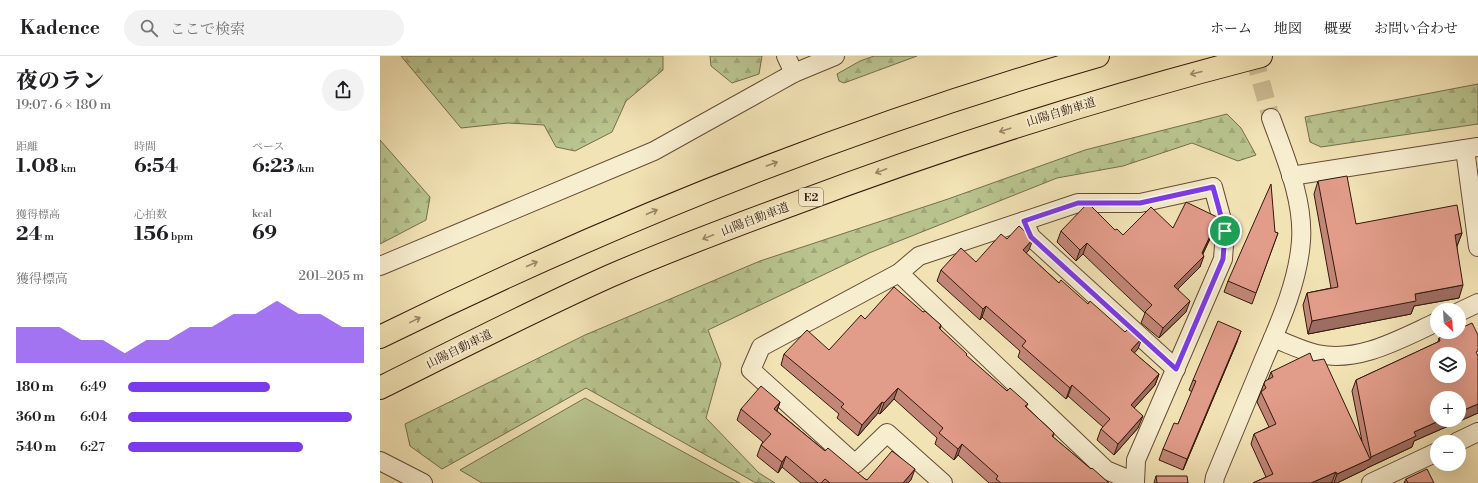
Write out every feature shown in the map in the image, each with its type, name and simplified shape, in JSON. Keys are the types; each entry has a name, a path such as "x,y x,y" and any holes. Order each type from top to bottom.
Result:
{"highway":[{"path":"380,337 465,295 590,238 730,180 885,123 1019,78 1098,56"},
{"name":"山陽自動車道","path":"380,388 611,276 814,196 894,166 1037,119 1170,79 1261,56"}],"street":[{"path":"786,56 794,73"},
{"path":"380,266 654,151 794,73 835,56"},
{"path":"1214,483 1214,477 1273,338 1296,276 1301,240 1299,212 1291,176 1271,118"},
{"path":"1291,176 1472,148 1478,247"},
{"path":"899,273 1106,470 1135,482 1136,460 1223,259 1225,231 1213,187 1140,203 1078,203 919,256 899,273 761,347 751,370 855,464 887,433 943,483"},
{"path":"1024,221 1031,237 1176,369"},
{"path":"1466,309 1478,303"},
{"path":"1273,338 1317,354 1350,356 1391,343 1430,325"},
{"path":"1466,438 1478,432"},
{"path":"1371,483 1430,455"},
{"path":"380,461 423,483"}],"green space":[{"path":"401,56 663,56 663,70 626,101 612,132 575,151 556,147 544,125 508,123 461,128"},
{"path":"710,56 762,56 759,74 732,83 711,66"},
{"path":"874,56 917,56 844,83 839,81 837,74 860,61"},
{"path":"1478,84 1478,124 1321,147 1310,142 1305,117"},
{"path":"1227,114 1241,128 1256,155 1238,161 1192,143 1123,166 1057,178 869,253 708,330 721,364 706,418 759,473 775,483 756,483 586,388 442,469 410,446 405,424 585,335 760,261 948,199 1085,150"},
{"path":"380,140 430,197 426,220 380,244"},
{"path":"585,398 740,483 482,483 460,470"}],"building":[{"path":"1347,176 1356,224 1457,205 1462,233 1455,235 1463,285 1415,294 1416,301 1312,321 1307,293 1338,287 1318,181"},
{"path":"1271,184 1275,232 1278,233 1256,293 1228,281"},
{"path":"1186,202 1217,217 1218,219 1202,253 1204,256 1174,286 1190,301 1163,328 1145,312 1152,305 1087,243 1080,250 1061,231 1088,203 1115,230 1117,229 1123,235 1151,207 1173,228"},
{"path":"1019,226 1033,239 1023,250 1059,283 1061,280 1088,304 1090,301 1125,332 1130,327 1142,338 1131,350 1159,374 1131,405 1143,416 1118,444 1101,429 1110,419 1072,385 1070,388 1022,346 1026,341 986,306 983,309 941,270 961,248 976,262 1001,234 1007,239"},
{"path":"894,287 923,312 925,311 941,325 939,328 967,354 966,355 1007,391 1010,388 1028,404 1025,406 1054,433 1052,436 1109,483 1001,483 996,479 998,476 962,444 958,449 939,433 943,428 898,388 884,403 882,402 862,425 841,407 844,404 784,354 807,330 829,350 861,315 865,319"},
{"path":"1218,321 1241,331 1187,459 1163,449 1174,423 1178,424 1196,381 1193,380"},
{"path":"1472,323 1478,335 1478,351 1476,352 1478,356 1478,404 1466,409 1466,391 1430,391 1430,425 1414,432 1416,436 1371,457 1356,380 1440,341 1439,339 1466,339 1466,326"},
{"path":"1310,353 1313,361 1324,359 1370,459 1337,474 1336,472 1311,483 1253,483 1273,474 1254,434 1276,424 1261,392 1266,388 1264,384 1265,381 1273,377 1271,372"},
{"path":"761,386 780,402 774,409 825,451 828,448 865,479 867,480 892,451 915,469 903,483 830,483 825,479 821,483 818,483 786,456 782,462 761,445 771,434 741,409"},
{"path":"1427,469 1434,483 1408,483 1406,479"},
{"path":"1156,476 1187,476 1188,483 1157,483"}],"tunnel":[{"path":"1254,56 1271,118"}],"route":[{"path":"1213,187 1225,231 1223,259 1176,369 1031,237 1024,221 1078,203 1140,203 1213,187"}]}
